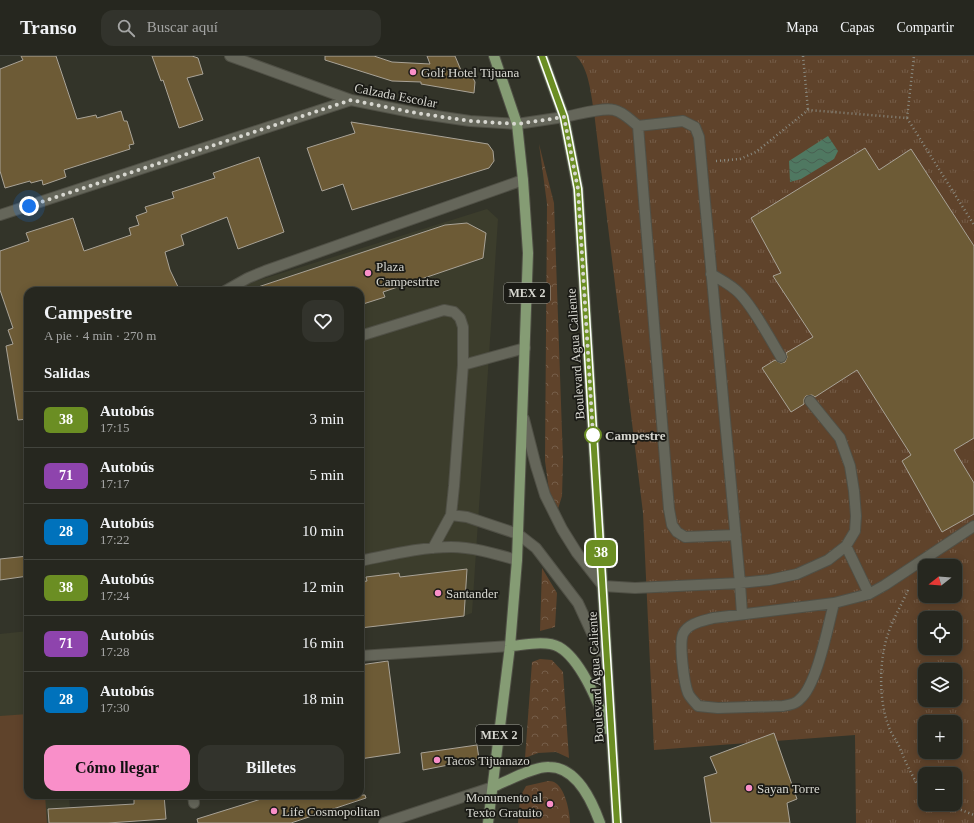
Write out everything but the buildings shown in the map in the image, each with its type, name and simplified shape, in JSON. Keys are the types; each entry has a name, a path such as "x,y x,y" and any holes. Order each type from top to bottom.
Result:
{"main road":[{"name":"MEX 2","path":"488,823 510,646 517,560 528,253 523,180 517,124 494,56"},
{"name":"Boulevard Agua Caliente","path":"542,56 564,117 578,189 617,823"},
{"path":"510,646 542,643 558,647 574,661 594,695 612,738"},
{"path":"493,786 533,770 548,766 561,769 580,783 594,808 600,823"}],"street":[{"name":"Calzada Escolar","path":"230,56 351,100 416,113 470,121 517,124 603,110 614,110 623,114 638,126"},
{"path":"0,215 351,100"},
{"path":"736,535 685,537 677,532 672,525 669,509 638,126 683,121 695,127 699,137 736,535 742,614"},
{"path":"232,287 265,271 523,180"},
{"path":"711,274 727,283 740,293 781,357"},
{"path":"364,335 444,310 454,312 460,318 463,327 463,364 451,514 433,548"},
{"path":"463,364 525,348"},
{"path":"523,416 545,494 562,529 577,553 603,586 635,588 740,583 769,580 797,574 828,560 846,546 855,531 856,516 850,466 840,438 810,401"},
{"path":"451,514 467,517 518,534 536,548 578,603 608,668"},
{"path":"834,603 815,674 804,695 799,701 791,704 768,707 718,708 698,706 689,695 685,682 681,645 683,633 693,624 713,618 834,603 869,594 885,586 974,526"},
{"path":"846,546 869,594"},
{"path":"364,560 433,548 452,547 475,550 517,560"},
{"path":"364,656 510,646"},
{"path":"384,823 493,786"}],"path":[{"path":"803,56 808,110"},
{"path":"914,56 907,118 974,225"},
{"path":"702,163 740,159 756,152 808,110 907,118"},
{"path":"910,587 889,632 880,684 884,712 889,728 918,784"},
{"path":"962,811 974,816"}],"shaded area":[{"path":"487,209 498,219 472,613 464,616 364,628 364,287 244,287 247,284"},
{"path":"24,631 24,799 69,799 71,823 0,823 0,634"}],"green space":[{"path":"576,56 974,56 974,823 856,823 855,735 654,750 643,513 594,112 589,82 584,67"},
{"path":"539,144 554,203 563,460 562,496 558,509 549,491 545,461 547,204"},
{"path":"542,568 557,593 555,627 540,631"},
{"path":"540,659 552,660 563,672 569,758 556,752 538,753 525,758 532,662"},
{"path":"24,714 24,799 45,799 47,823 0,823 0,716"},
{"path":"552,781 558,785 564,794 568,807 570,823 518,823 520,797 526,786"}],"water":[{"path":"828,136 838,151 834,159 801,179 790,182 789,161"}],"bus line":[{"name":"38","path":"542,56 564,117 578,189 617,823"}],"place":[{"name":"Golf Hotel Tijuana","path":"413,72"},
{"name":"Plaza Campestrtre","path":"368,273"},
{"name":"Campestre","path":"593,435"},
{"name":"Santander","path":"438,593"},
{"name":"Tacos Tijuanazo","path":"437,760"},
{"name":"Sayan Torre","path":"749,788"},
{"name":"Monumento al Texto Gratuito","path":"550,804"},
{"name":"Life Cosmopolitan","path":"274,811"}],"route":[{"path":"29,206 351,100 416,113 470,121 517,124 564,117 578,189 593,435"}]}
